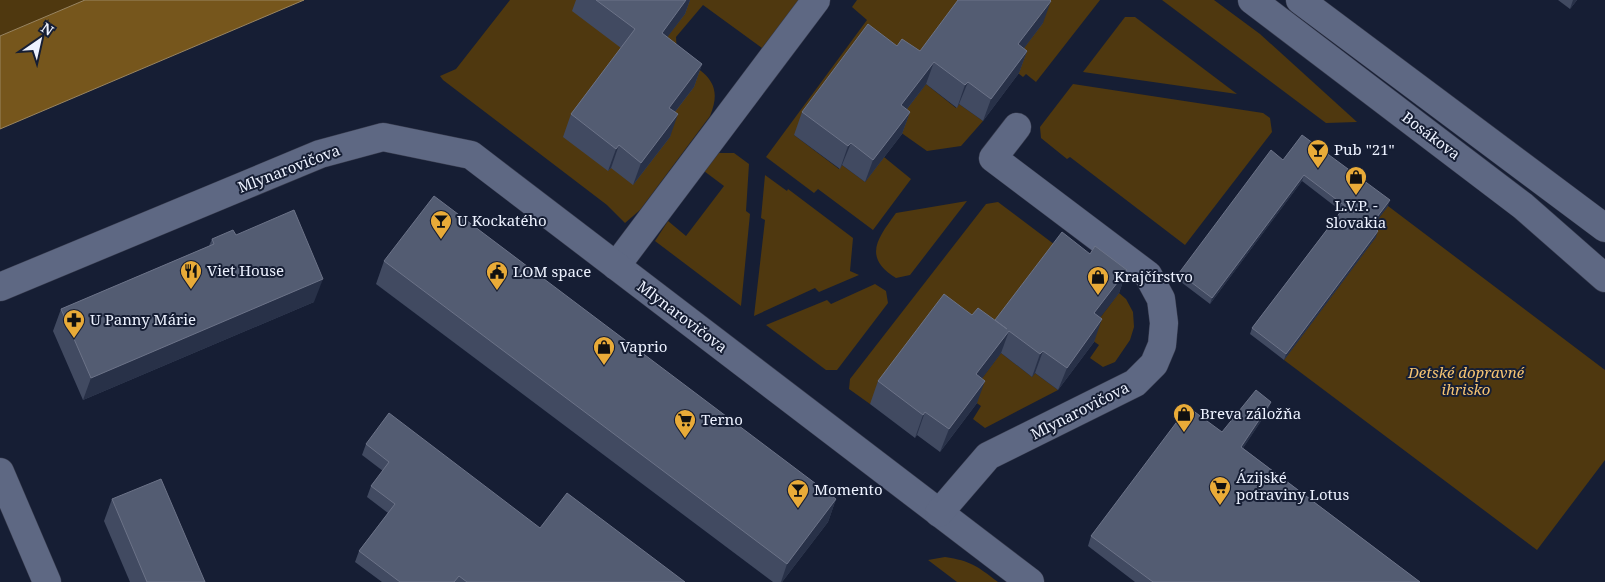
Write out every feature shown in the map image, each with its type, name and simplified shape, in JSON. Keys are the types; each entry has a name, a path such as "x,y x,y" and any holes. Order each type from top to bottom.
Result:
{"street":[{"path":"616,266 816,0"},
{"name":"Bosákova","path":"1252,0 1523,206 1605,278"},
{"name":"Bosákova","path":"1300,0 1605,228"},
{"name":"Mlynarovičova","path":"939,512 988,456 1135,383 1154,364 1162,345 1164,322 1161,299 1148,276 992,158 1017,127"},
{"name":"Mlynarovičova","path":"0,287 320,154 383,137 471,156 1030,582"},
{"path":"1566,199 1605,206"},
{"path":"0,472 47,582"}],"green space":[{"path":"0,0 85,0 0,36"},
{"path":"510,0 800,0 762,48 703,5 676,37 677,54 702,72 713,85 715,94 714,104 710,116 640,210 625,223 607,205 440,76 456,69"},
{"path":"857,0 966,0 911,73 794,135 839,169 842,165 865,182 884,157 911,179 873,230 818,189 814,193 766,157 867,20 852,7"},
{"path":"1012,0 1100,0 1036,82 1026,74 1023,77 1010,67"},
{"path":"1162,0 1214,0 1260,34 1357,122 1326,123"},
{"path":"1125,17 1135,17 1237,94 1083,72"},
{"path":"926,84 956,108 959,104 983,121 961,146 927,151 893,127"},
{"path":"1073,84 1263,113 1270,118 1272,132 1185,245 1070,157 1067,159 1041,138 1040,127"},
{"path":"719,153 734,153 749,164 746,211 750,214 741,306 655,241 668,221 686,236 724,186 704,171"},
{"path":"765,175 787,191 788,189 853,238 850,271 859,275 819,292 815,288 754,316 765,220 761,218"},
{"path":"967,201 910,275 896,278 879,262 876,255 876,247 896,213"},
{"path":"998,202 1087,269 986,343 936,316 870,404 849,389 850,379 986,204"},
{"name":"Detské dopravné ihrisko","path":"1388,206 1605,370 1605,460 1537,550 1284,360 1376,237 1369,231"},
{"path":"875,284 886,291 888,303 837,370 826,370 766,325 827,300 831,304"},
{"path":"1119,293 1126,299 1133,312 1134,327 1130,340 1115,362 1103,367 1090,358 1099,345 1086,336"},
{"path":"1001,353 1032,377 1035,373 1058,390 985,428 973,419 981,406 968,397"},
{"path":"945,557 961,560 973,565 998,582 957,582 928,560"}],"shaded area":[{"path":"85,0 304,0 0,129 0,36"}],"building":[{"path":"596,0 686,0 662,33 702,64 669,108 678,114 641,163 619,145 616,149 571,114 635,29"},
{"path":"958,0 1051,1 1018,44 1027,51 991,99 968,82 965,85 934,62 901,105 910,112 873,160 851,143 848,146 802,112 868,24 897,46 902,39 920,51"},
{"path":"1302,135 1390,200 1371,225 1378,231 1286,354 1252,328 1345,206 1304,175 1212,298 1179,273 1271,150 1283,160"},
{"path":"434,196 836,499 787,564 384,261"},
{"path":"294,210 323,279 91,378 61,309 214,244 212,239 233,230 236,235"},
{"path":"1062,232 1090,254 1095,246 1127,270 1094,313 1102,319 1067,368 1043,351 1040,354 1009,331 976,374 985,381 949,429 925,412 923,415 878,381 944,294 972,315 978,308 1007,329 995,320"},
{"path":"1256,390 1271,402 1241,447 1420,582 1153,582 1091,536 1188,407 1222,432"},
{"path":"389,413 540,528 567,493 685,582 467,582 459,576 454,582 400,582 359,551 395,504 371,486 389,462 366,444"},
{"path":"161,479 205,582 147,582 112,499"}],"place":[{"name":"Pub \"21\"","path":"1318,169"},
{"name":"L.V.P. - Slovakia","path":"1356,196"},
{"name":"U Kockatého","path":"441,240"},
{"name":"Viet House","path":"191,290"},
{"name":"LOM space","path":"497,291"},
{"name":"Krajčírstvo","path":"1098,296"},
{"name":"U Panny Márie","path":"74,339"},
{"name":"Vaprio","path":"604,366"},
{"name":"Breva záložňa","path":"1184,433"},
{"name":"Terno","path":"685,439"},
{"name":"Ázijské potraviny Lotus","path":"1220,506"},
{"name":"Momento","path":"798,509"}]}
